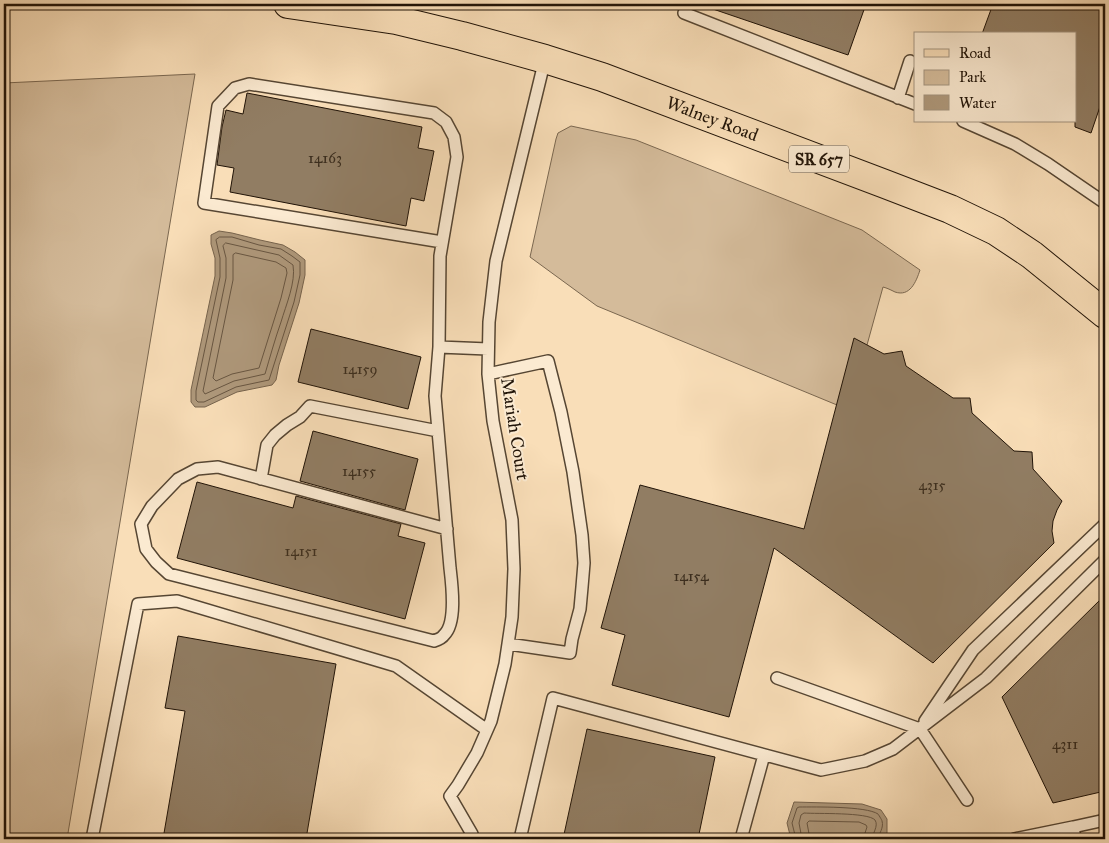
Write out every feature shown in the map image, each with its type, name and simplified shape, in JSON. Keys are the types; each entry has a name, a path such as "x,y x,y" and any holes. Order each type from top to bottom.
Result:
{"main road":[{"name":"Walney Road","path":"288,4 396,20 545,59 611,80 950,209 996,231 1032,255 1105,314"}],"lane":[{"path":"684,13 914,104"},
{"name":"Mariah Court","path":"471,839 472,834 450,796 477,753 491,721 505,664 512,617 514,569 512,520 493,421 488,374 489,322 496,261 545,59"},
{"path":"898,98 910,60"},
{"path":"442,242 204,203 218,106 235,88 249,84 434,113 446,122 454,137 457,157 440,256 439,347 435,396 447,529 452,587 452,622 445,635 434,641 169,574 146,549 141,524 152,506 178,480 198,469 218,467 447,529"},
{"path":"965,122 1015,144 1105,203"},
{"path":"439,347 488,349"},
{"path":"488,374 548,361 561,412 583,544 584,563 580,609 570,653 508,644"},
{"path":"261,479 267,445 275,435 300,417 310,406 438,431"},
{"path":"920,729 973,650 1105,525"},
{"path":"520,839 553,698 821,770 865,761 893,749 986,678 1105,560"},
{"path":"92,839 138,604 177,601 396,666 487,730"},
{"path":"777,678 920,729 967,800"},
{"path":"741,839 764,755"},
{"path":"1014,839 1105,820"},
{"path":"1073,827 1075,839"}],"green space":[{"path":"195,74 67,839 4,839 4,83"},
{"path":"571,126 636,140 862,230 920,270 912,287 905,292 895,292 883,287 867,345 837,405 597,306 530,257 556,139 558,133"}],"water":[{"path":"219,231 283,245 305,260 305,275 299,303 276,380 272,385 237,392 205,407 195,407 191,402 191,390 215,276 215,258 211,244 211,235"},
{"path":"794,802 862,804 881,810 887,819 887,833 881,839 791,839 787,823"}],"building":[{"path":"708,4 866,4 848,55 707,7"},
{"path":"993,4 1105,4 1105,92 1091,133 1075,127 1076,32 983,32"},
{"path":"247,93 422,127 418,148 434,151 424,201 411,198 406,226 230,192 234,168 217,165 222,127 226,110 243,114"},
{"path":"311,329 421,357 408,409 298,382"},
{"path":"854,338 884,354 902,351 906,366 953,398 970,398 972,413 1014,451 1032,452 1033,469 1062,501 1053,521 1054,543 933,663 774,548 729,717 612,685 625,635 601,628 640,485 804,529"},
{"path":"313,431 418,459 405,510 300,481"},
{"path":"197,482 293,508 296,496 401,524 398,536 425,543 405,619 177,558"},
{"path":"1105,595 1105,791 1053,803 1002,697"},
{"path":"178,636 336,664 306,839 163,839 185,711 165,708"},
{"path":"587,729 715,757 698,839 563,839"}]}
